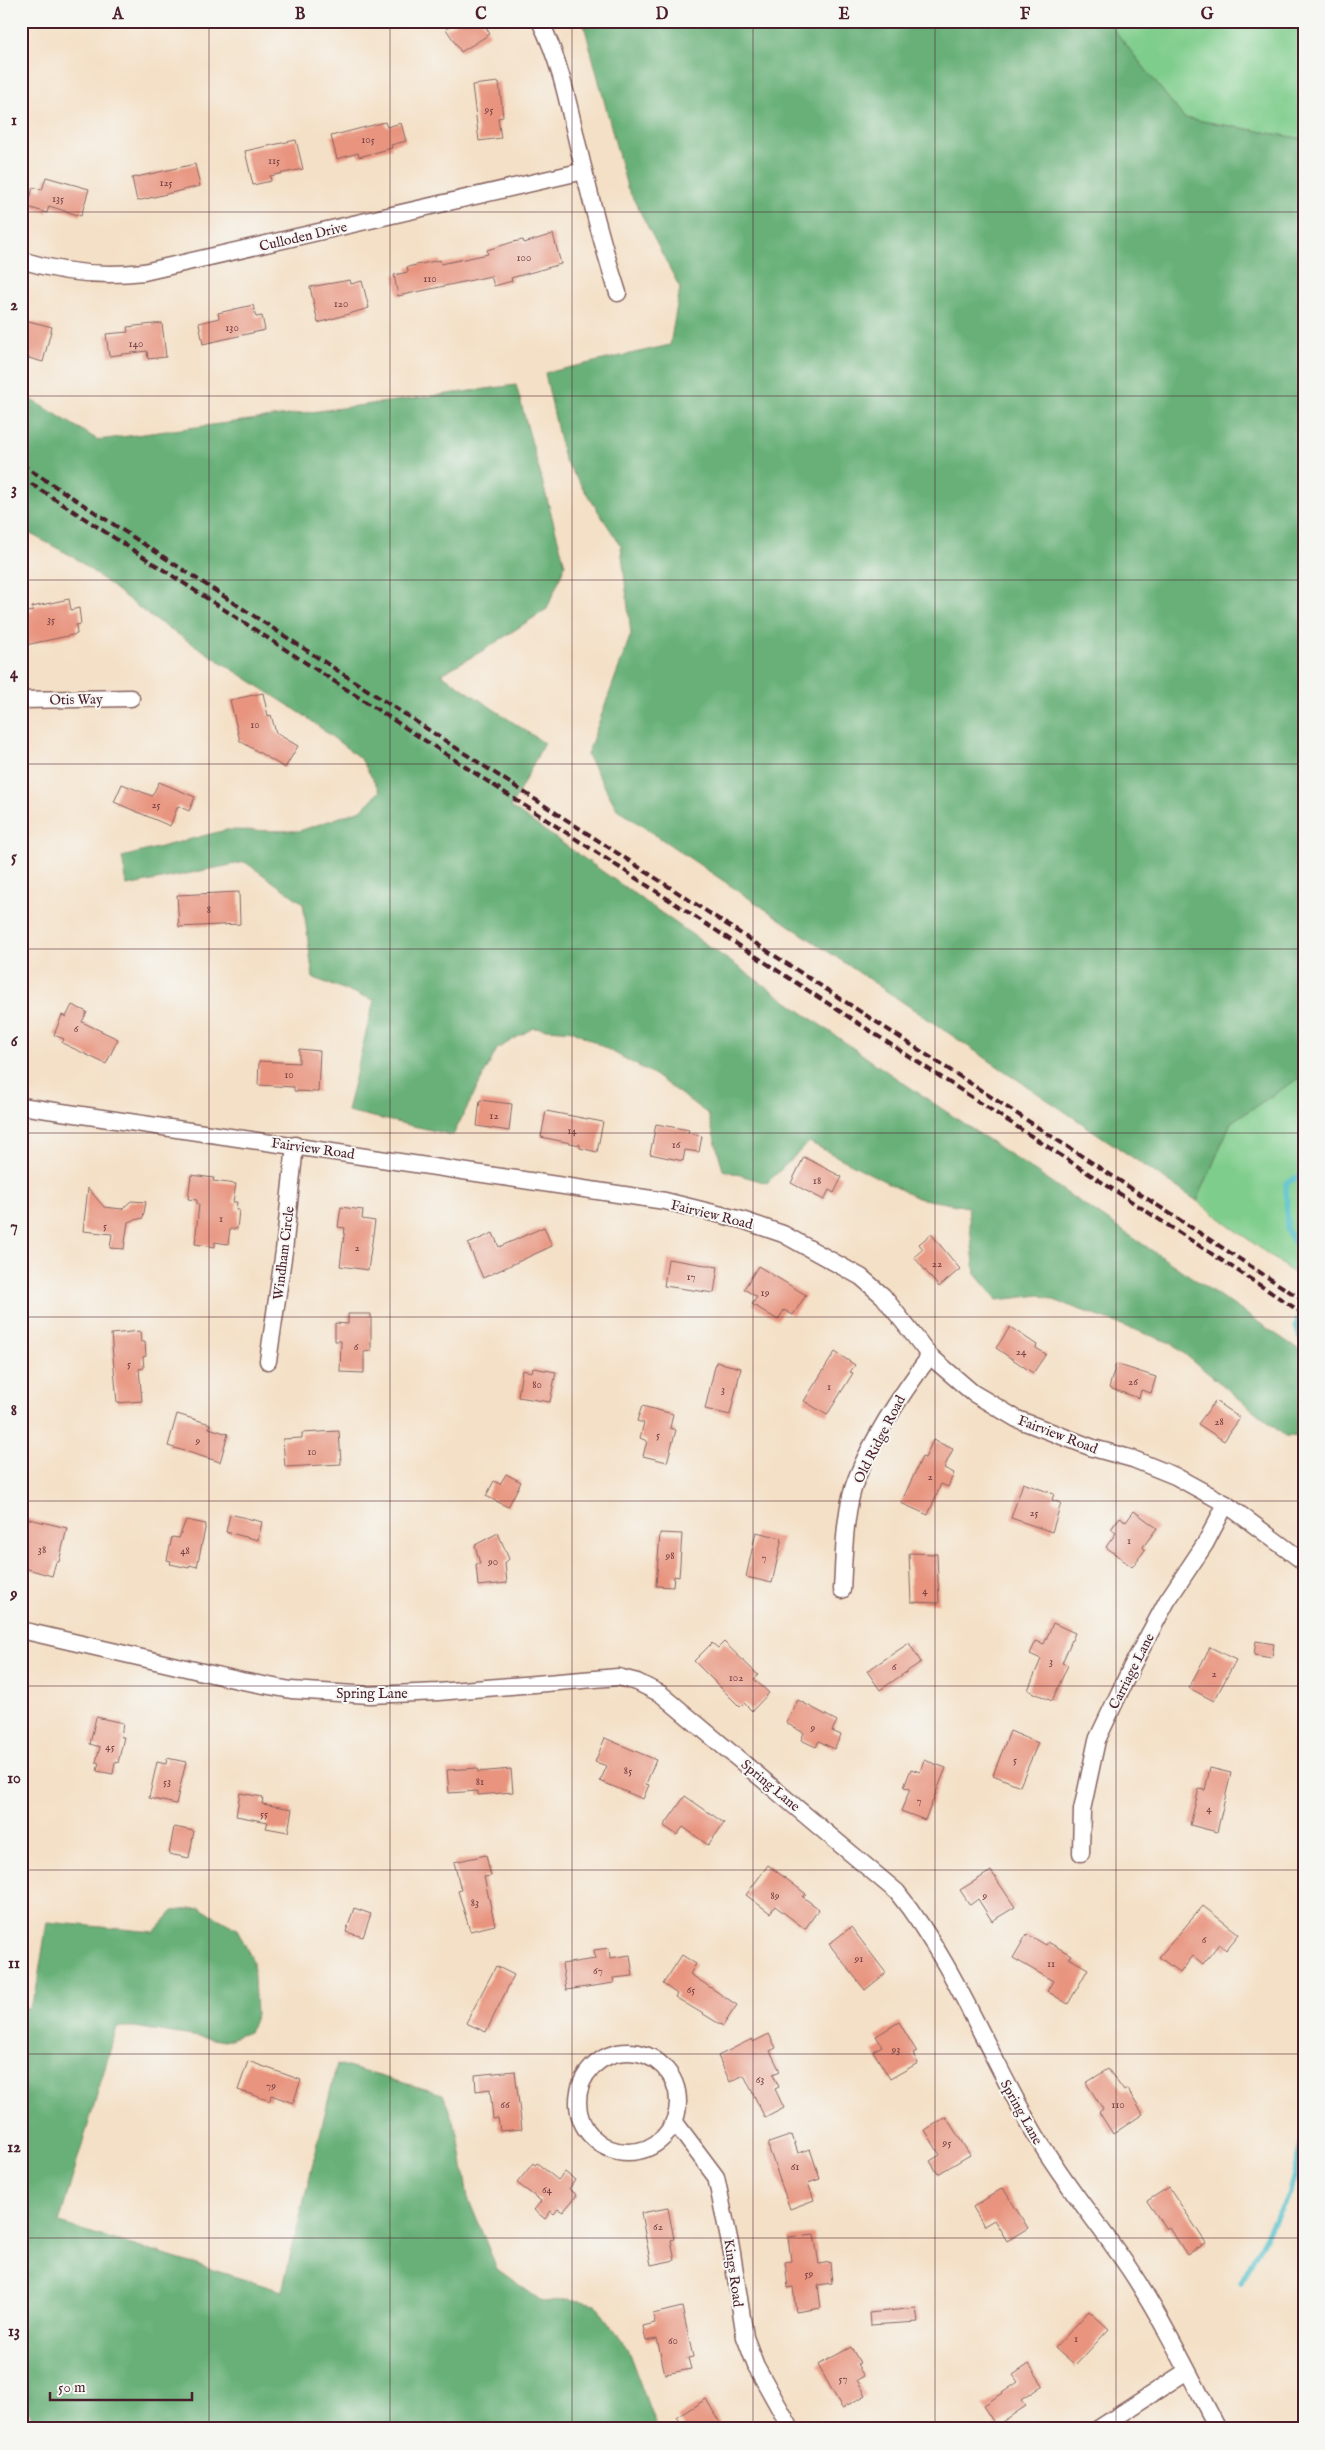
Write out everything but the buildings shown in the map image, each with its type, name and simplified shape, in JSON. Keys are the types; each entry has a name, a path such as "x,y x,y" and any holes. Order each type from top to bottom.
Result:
{"street":[{"path":"540,21 552,45 564,81 584,171 618,293"},
{"name":"Culloden Drive","path":"21,260 41,266 90,274 116,275 144,272 584,171"},
{"name":"Otis Way","path":"21,700 132,698"},
{"name":"Fairview Road","path":"21,1106 295,1145 665,1202 742,1220 783,1234 861,1277 883,1296 930,1356 973,1393 1017,1419 1094,1448 1133,1459 1175,1476 1226,1504 1304,1562"},
{"name":"Windham Circle","path":"268,1361 284,1251 295,1145"},
{"name":"Old Ridge Road","path":"842,1590 846,1531 857,1478 895,1403 930,1356"},
{"name":"Carriage Lane","path":"1081,1854 1082,1810 1097,1740 1140,1649 1226,1504"},
{"name":"Spring Lane","path":"21,1630 242,1681 291,1690 370,1695 618,1677 637,1682 660,1694 897,1892 916,1915 974,2018 1008,2089 1042,2147 1130,2271 1188,2371 1218,2429"},
{"path":"621,2053 638,2053 654,2060 667,2071 675,2086 678,2104 674,2121 666,2134 654,2145 640,2151 624,2152 608,2149 595,2140 585,2128 579,2114 578,2098 582,2082 590,2069 604,2058 621,2053"},
{"name":"Kings Road","path":"674,2121 716,2177 731,2244 745,2337 756,2366 791,2429"},
{"path":"1098,2429 1188,2371"}],"green space":[{"path":"583,21 1107,21 1184,118 1304,139 1304,1075 1231,1122 1197,1201 617,809 587,755 631,634 621,546 564,459 545,373 670,345 680,288 627,187"},
{"path":"1107,21 1304,21 1304,139 1184,118"},
{"path":"516,385 565,565 547,609 484,650 441,674 544,743 511,807 880,1067 1304,1353 1304,1437 1285,1436 1171,1343 1040,1295 997,1300 975,1274 968,1207 917,1198 809,1142 767,1183 723,1170 708,1114 653,1074 574,1031 533,1028 497,1049 453,1135 347,1111 374,1000 313,978 303,903 245,862 127,886 122,857 226,830 299,831 361,810 380,791 361,759 305,716 151,617 74,557 21,529 21,393 98,440"},
{"path":"1304,1075 1304,1281 1197,1201 1231,1122"},
{"path":"200,1908 237,1929 253,1961 256,2014 249,2032 225,2041 134,2027 117,2027 59,2223 282,2291 337,2064 443,2094 458,2134 468,2198 497,2269 543,2302 570,2299 595,2304 627,2348 657,2429 36,2429 30,2413 21,2402 21,2007 29,2008 36,1992 47,1922 154,1932 173,1911"}],"waterway":[{"path":"1304,1174 1286,1183 1287,1230 1304,1258"},
{"path":"1304,1299 1296,1326 1304,1350"},
{"path":"1241,2282 1289,2193 1304,2134"}],"railway":[{"path":"21,464 1304,1301"},
{"path":"21,477 1304,1314"}]}
